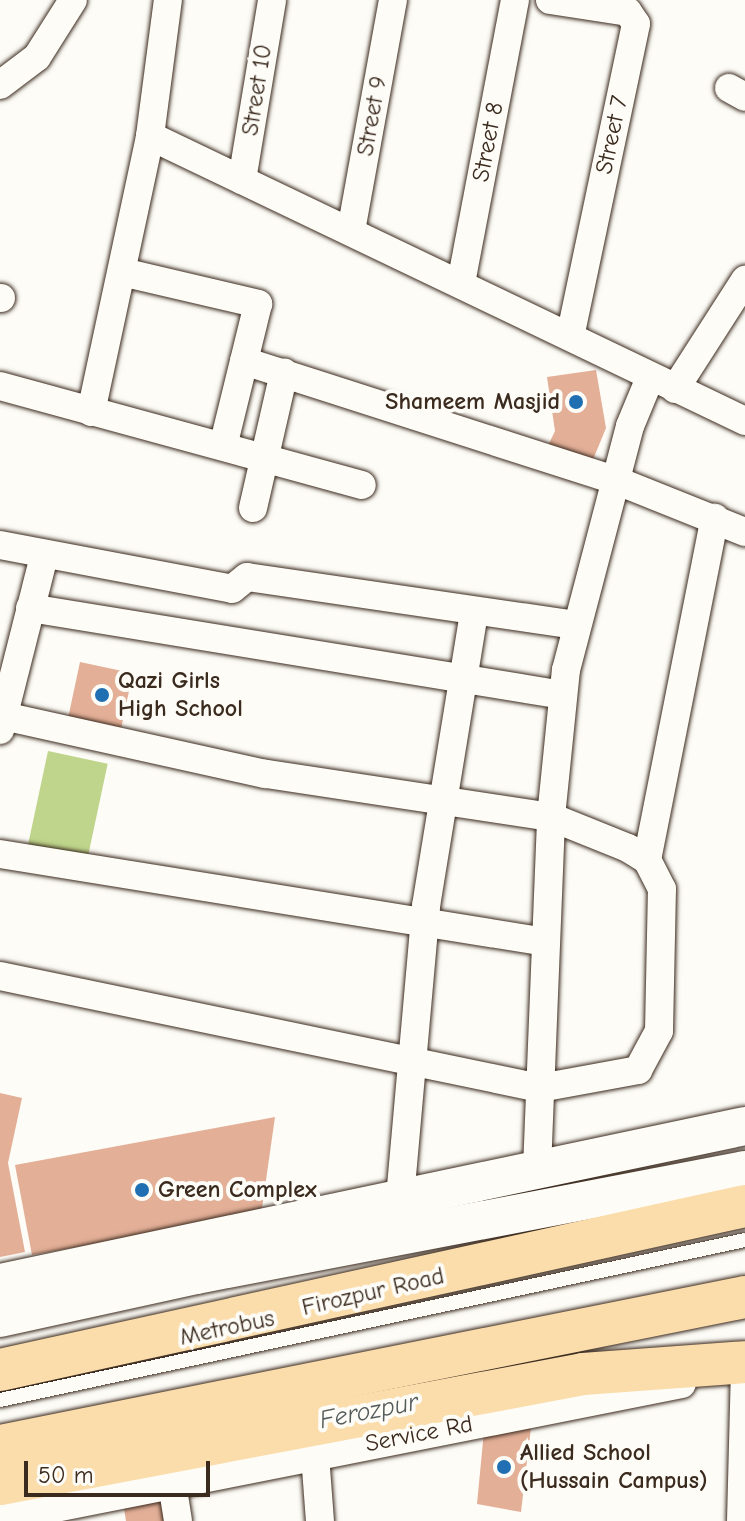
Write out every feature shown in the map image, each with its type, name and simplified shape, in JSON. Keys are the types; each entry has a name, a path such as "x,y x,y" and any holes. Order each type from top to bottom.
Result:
{"main road":[{"name":"Firozpur Road","path":"0,1370 745,1206"},
{"path":"0,1446 745,1297"},
{"path":"0,1484 583,1374 745,1362"}],"street":[{"path":"0,85 37,57 73,0"},
{"path":"91,412 150,136 168,0"},
{"name":"Street 10","path":"242,180 272,0"},
{"name":"Street 9","path":"351,231 393,0"},
{"name":"Street 8","path":"461,283 515,0"},
{"name":"Street 7","path":"550,0 628,12 636,24 570,336"},
{"path":"150,136 745,421"},
{"path":"122,272 258,304 223,446"},
{"path":"537,1169 551,817 563,695 577,625 615,480 663,384 745,280"},
{"path":"244,361 615,480 745,532"},
{"path":"253,508 284,373"},
{"path":"0,386 362,485"},
{"path":"647,860 715,518"},
{"path":"0,545 44,556 232,589 247,577 474,614 577,625"},
{"path":"0,976 540,1088 638,1070 651,1056 659,1031 662,889 647,860 551,817 265,774 2,723 44,556"},
{"path":"30,608 563,695"},
{"path":"400,1198 424,924 474,614"},
{"path":"0,854 546,942"},
{"path":"0,1283 745,1126"},
{"path":"0,1318 196,1275 745,1170"},
{"path":"741,1521 745,1372"},
{"name":"Service Rd","path":"0,1519 745,1372"},
{"path":"315,1455 320,1521"},
{"path":"172,1483 178,1521"}],"lane":[{"name":"Metrobus","path":"0,1400 745,1240"}],"green space":[{"path":"48,751 108,764 87,860 28,847"}],"building":[{"name":"Shameem Masjid","path":"596,370 606,428 590,467 544,454 555,431 547,377"},
{"name":"Qazi Girls High School","path":"80,662 133,673 121,729 68,718"},
{"path":"0,1093 22,1098 8,1163 25,1252 0,1257"},
{"name":"Green Complex","path":"275,1117 261,1215 32,1255 15,1165"},
{"name":"Allied School (Hussain Campus)","path":"532,1419 521,1512 477,1504 484,1431"},
{"path":"162,1493 167,1521 126,1521 123,1502"}],"place":[{"name":"Shameem Masjid","path":"576,402"},
{"name":"Qazi Girls High School","path":"102,695"},
{"name":"Green Complex","path":"142,1190"},
{"name":"Allied School (Hussain Campus)","path":"504,1467"}],"water label":[{"name":"Ferozpur","path":"369,1412"}]}
